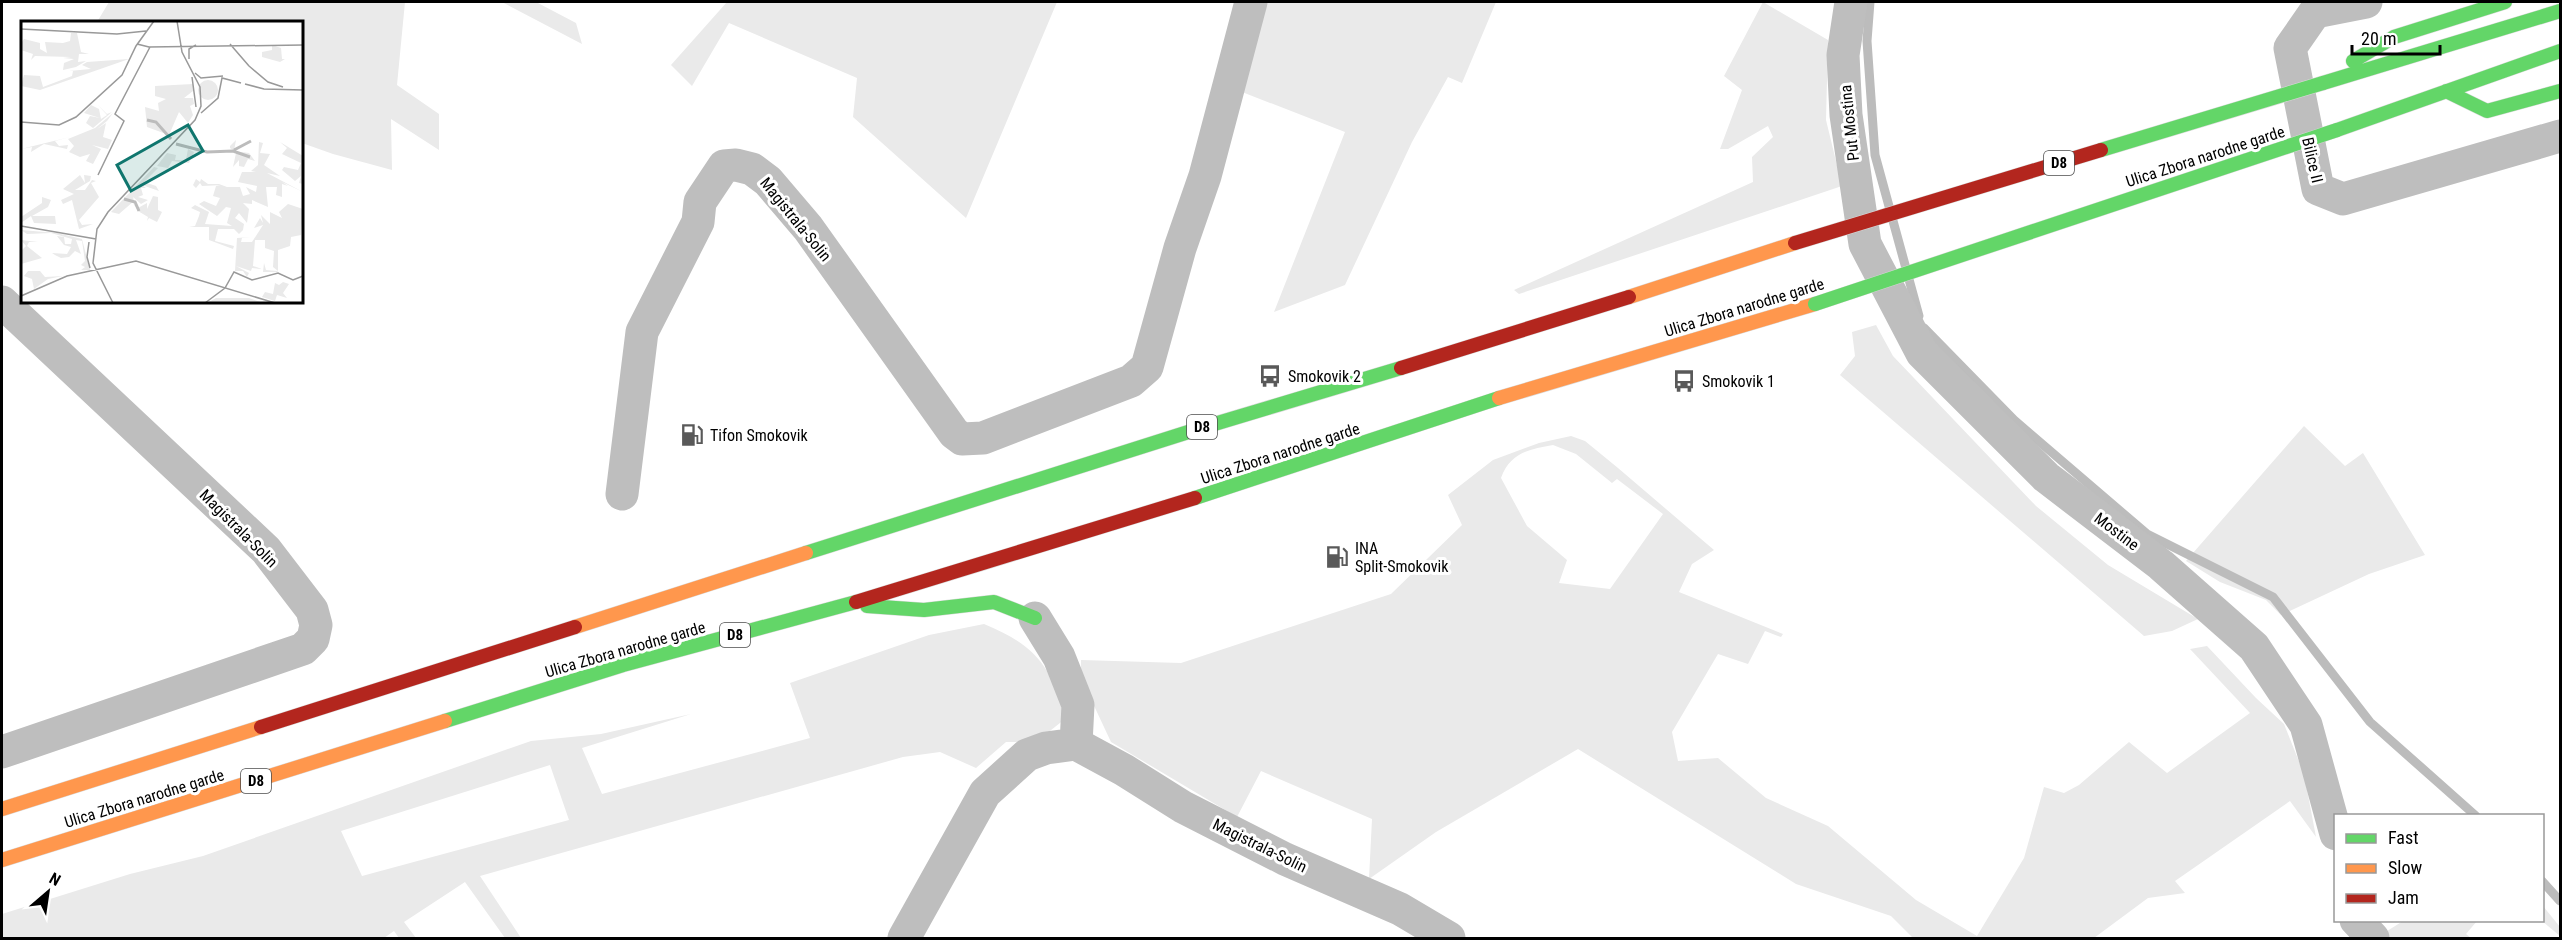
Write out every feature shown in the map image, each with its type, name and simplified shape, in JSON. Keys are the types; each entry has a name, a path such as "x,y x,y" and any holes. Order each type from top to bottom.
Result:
{"highway":[{"path":"2323,83 2357,58 2394,37 2505,2"},
{"name":"Ulica Zbora narodne garde","path":"2,809 1201,428 1519,333 1796,243 2560,11"},
{"name":"Ulica Zbora narodne garde","path":"2,860 623,665 848,605 1118,524 1489,401 1815,304 2337,130 2560,51"},
{"path":"2446,91 2487,111 2560,91"},
{"path":"848,605 931,611 980,601 1009,603 1035,618"}],"street":[{"name":"Magistrala-Solin","path":"622,494 642,333 698,222 700,202 724,166 736,165 752,169 768,181 808,228 954,433 962,439 982,438 1131,381 1147,368 1180,248 1205,176 1251,2"},
{"name":"Put Mostina","path":"1851,2 1843,55 1846,115 1865,244"},
{"name":"Bilice II","path":"2366,2 2315,12 2290,48 2318,189 2343,199 2560,136"},
{"name":"Mostine","path":"1865,244 1922,353 2046,477 2161,565 2254,647 2306,725 2334,827"},
{"name":"Magistrala-Solin","path":"2,302 266,550 312,610 316,625 312,639 303,649 2,752"},
{"path":"904,939 985,793 1027,755 1046,748 1076,744 1078,705 1059,657 1035,618"},
{"name":"Magistrala-Solin","path":"1076,744 1124,770 1183,807 1285,859 1400,909 1449,939"},
{"path":"2357,922 2373,939"}],"shaded area":[{"path":"109,2 405,2 397,85 439,114 439,150 391,119 392,170 303,143 303,21 98,21"},
{"path":"502,2 536,2 576,23 582,44"},
{"path":"727,2 1057,2 966,218 853,117 857,78 729,23 692,86 671,65"},
{"path":"1264,2 1496,2 1462,83 1448,77 1412,142 1345,285 1274,312 1345,132 1242,92"},
{"path":"1763,2 1828,40 1826,120 1842,186 1519,294 1514,290 1753,182 1752,157 1773,137 1768,126 1728,149 1720,149 1742,90 1724,76"},
{"path":"1876,325 1893,356 2036,506 2108,565 2198,619 2172,631 2144,636 1840,375 1855,356 1852,332"},
{"path":"2304,426 2345,466 2363,453 2425,555 2369,574 2281,615 2266,600 2220,582 2186,561"},
{"path":"1571,436 1585,441 1714,550 1692,564 1679,592 1783,634 1781,637 1765,631 1748,664 1718,654 1672,732 1678,761 1718,758 1766,798 1828,826 1916,900 1977,936 2024,858 2044,787 2064,793 2079,785 2129,742 2167,773 2250,713 2190,649 2207,646 2284,724 2304,774 2316,837 2290,801 2175,881 2185,893 2148,898 2094,938 1913,938 1891,916 1796,884 1578,749 1436,832 1369,879 1372,819 1261,771 1237,817 1111,742 1081,678 1081,660 1181,663 1391,594 1462,525 1448,495 1493,460 1539,443","holes":["1553,445 1576,454 1612,483 1617,479 1663,514 1610,589 1559,583 1567,560 1527,526 1501,478 1515,458 1536,448"]},
{"path":"984,624 1016,640 1029,649 1047,671 1065,719 1036,742 1006,742 976,768 940,752 903,757 480,876 521,938 505,938 465,882 404,922 416,938 399,938 394,931 384,938 2,938 2,914 130,874 203,856 531,741 601,734 691,714 582,748 602,794 810,738 790,683 929,635","holes":["550,765 569,820 362,876 341,831"]},
{"path":"2544,907 2560,927 2560,936 2543,922"},
{"path":"2401,922 2476,922 2466,934 2471,938 2391,938 2384,933"}],"waterway":[{"path":"1870,2 1867,41 1875,155 1919,316"},
{"path":"1924,328 2014,420 2147,534 2273,597 2370,722 2474,814"},
{"path":"2544,883 2560,901"}],"traffic: fast":[{"path":"2353,61 2394,37 2505,2"},
{"path":"2323,83 2560,11"},
{"path":"2337,130 2560,51"},
{"path":"2101,150 2323,83"},
{"path":"2446,91 2487,111 2560,91"},
{"path":"1815,304 2337,130"},
{"path":"806,553 1201,428 1401,368"},
{"path":"1195,498 1499,398"},
{"path":"445,721 623,665 856,602"},
{"path":"867,606 924,610 994,602 1035,618"}],"traffic: slow":[{"path":"1629,297 1795,243"},
{"path":"1499,398 1815,304"},
{"path":"575,627 806,553"},
{"path":"2,860 445,721"},
{"path":"2,809 261,727"}],"traffic: jam":[{"path":"1795,243 2101,150"},
{"path":"1401,368 1629,297"},
{"path":"856,602 1195,498"},
{"path":"261,727 575,627"}],"place":[{"name":"Smokovik 2","path":"1270,376"},
{"name":"Smokovik 1","path":"1684,381"},
{"name":"Tifon Smokovik","path":"692,435"},
{"name":"INA Split-Smokovik","path":"1337,557"}]}
